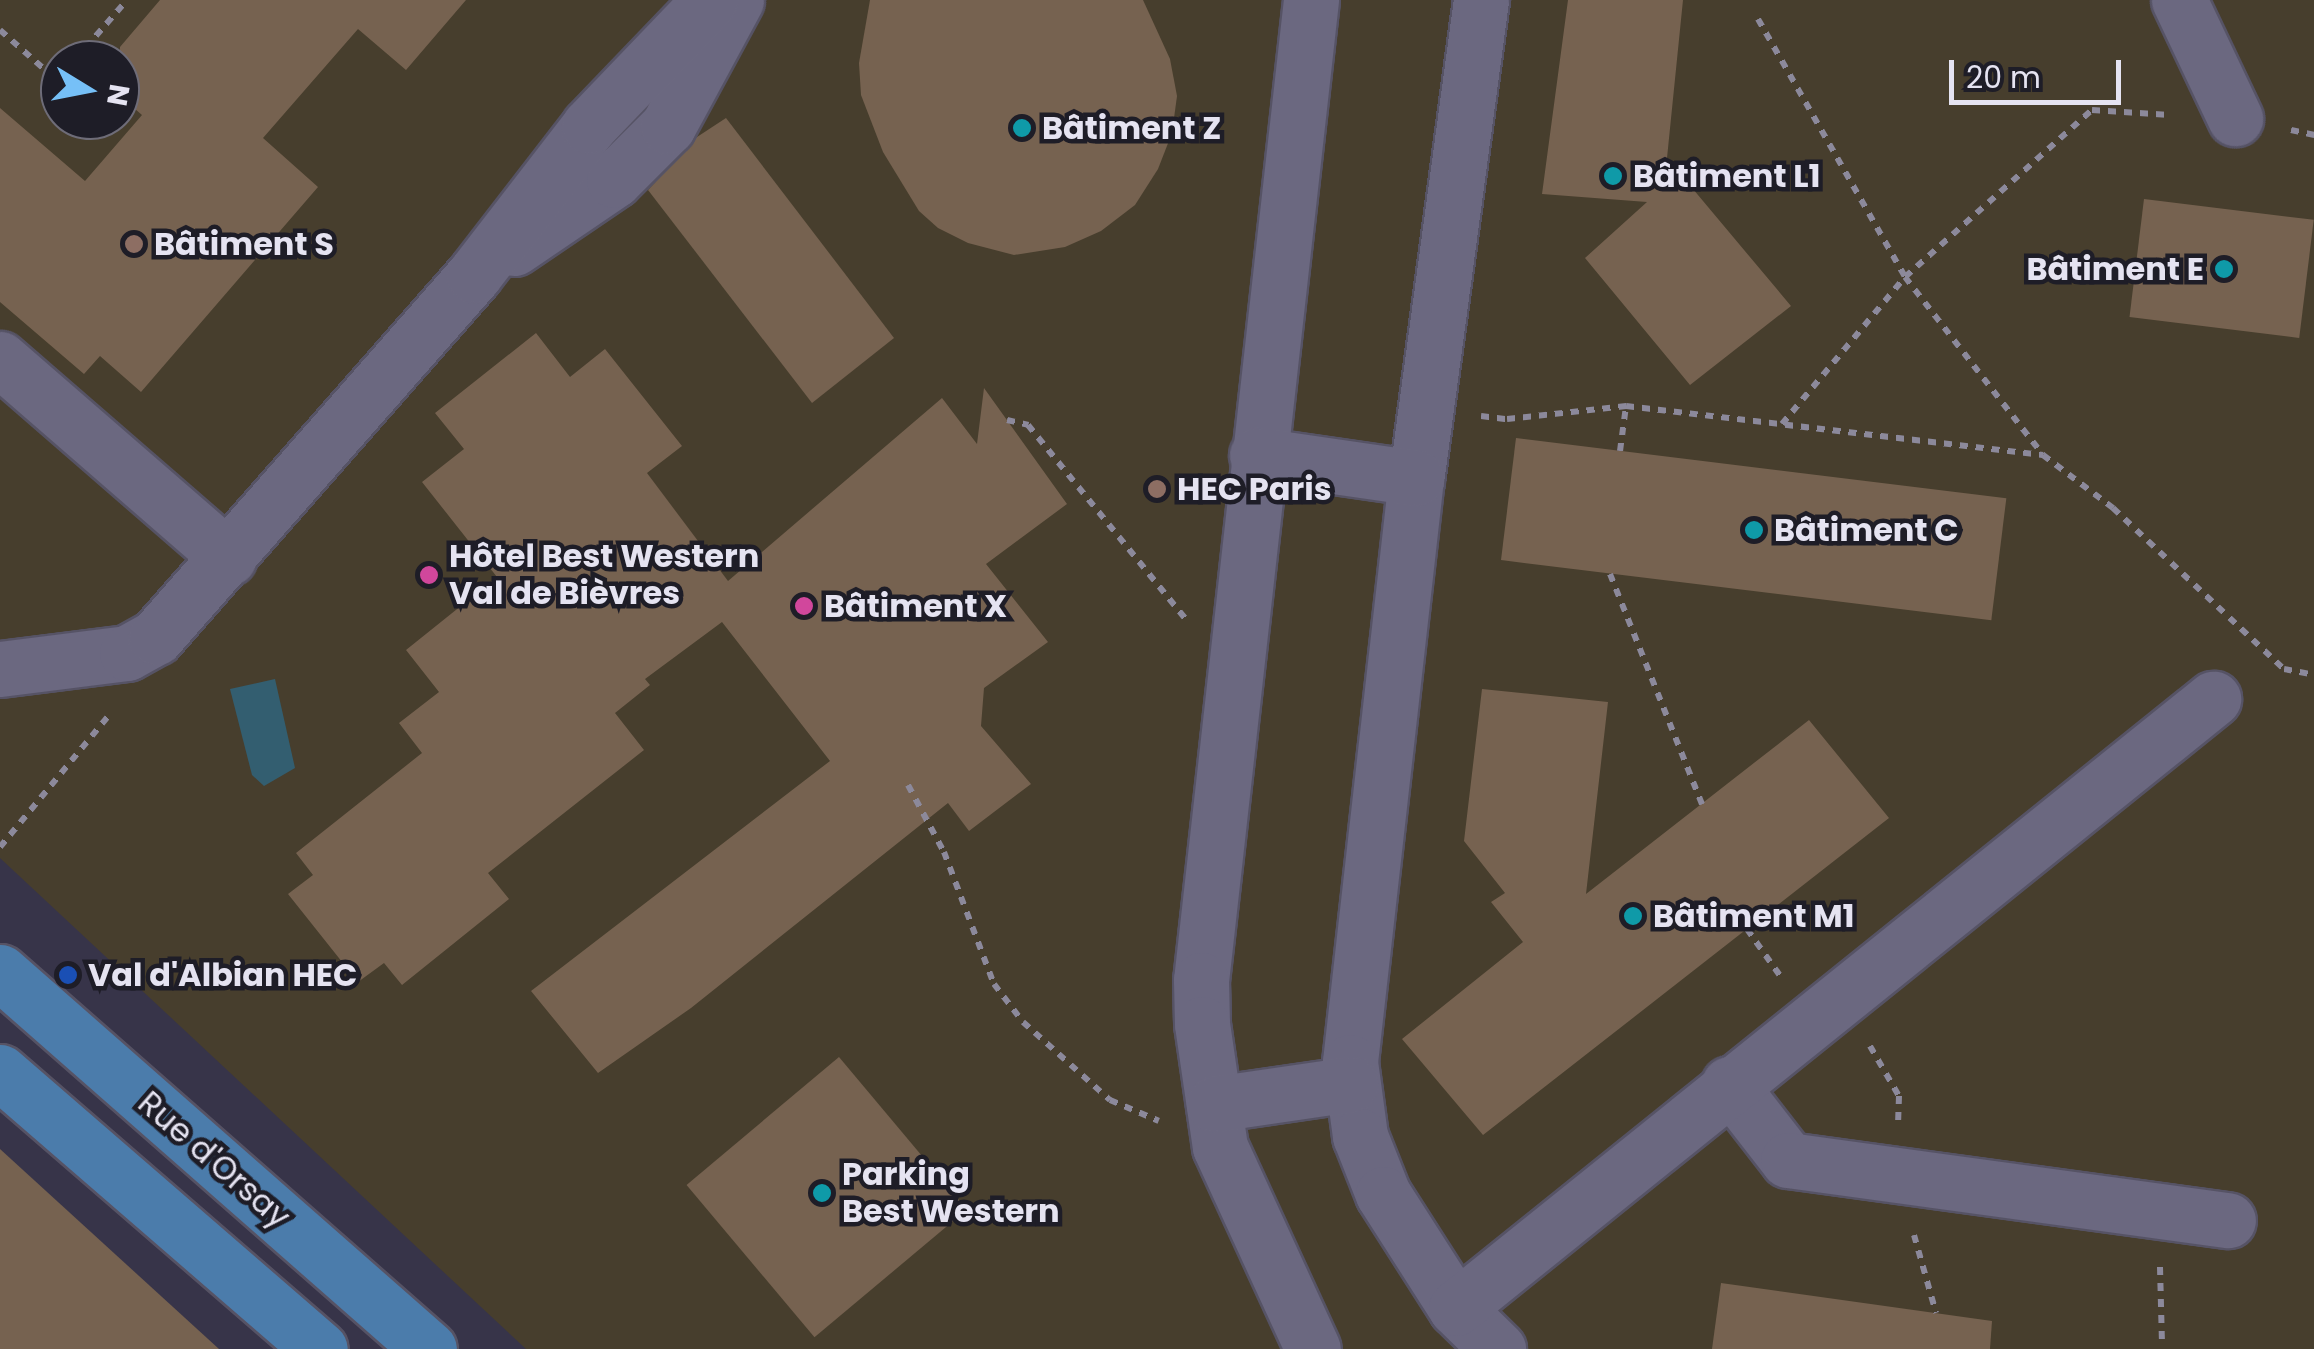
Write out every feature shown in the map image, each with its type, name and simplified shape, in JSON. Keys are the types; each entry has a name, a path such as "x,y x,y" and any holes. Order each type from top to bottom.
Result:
{"main road":[{"name":"Rue d'Orsay","path":"0,972 428,1349"},
{"path":"0,1072 320,1349"}],"lane":[{"path":"0,670 127,653 156,637 474,275 589,126 710,0"},
{"path":"474,275 614,180 668,126 736,0"},
{"path":"1312,0 1257,455 1202,980 1202,1024 1216,1125 1313,1349"},
{"path":"1481,0 1416,478 1350,1062 1360,1136 1383,1194 1456,1308 1498,1349"},
{"path":"2179,0 2235,118"},
{"path":"0,358 229,558"},
{"path":"1257,455 1416,478"},
{"path":"1456,1308 1729,1084 2213,699"},
{"path":"1216,1125 1351,1084"},
{"path":"1729,1084 1788,1160 2228,1220"}],"path":[{"path":"93,40 126,0"},
{"path":"1758,19 1904,277 2043,456 2114,508 2284,670 2314,675"},
{"path":"0,30 40,65"},
{"path":"1782,424 1904,277 2092,110 2235,118 2314,134"},
{"path":"1620,452 1626,406"},
{"path":"1425,410 1507,419 1626,406 2043,456"},
{"path":"1007,420 1028,426 1189,624 1238,632"},
{"path":"1610,574 1702,804"},
{"path":"0,847 128,694 127,653"},
{"path":"908,785 944,852 994,984 1023,1022 1110,1100 1216,1125"},
{"path":"1747,929 1810,1020 1868,1042 1899,1096 1896,1176 1936,1313"},
{"path":"2158,1211 2162,1344"}],"shaded area":[{"name":"HEC Paris","path":"0,0 2314,0 2314,1349 526,1349 0,858"}],"water":[{"path":"275,679 295,768 264,786 252,775 230,689"}],"building":[{"name":"Bâtiment S","path":"160,0 466,0 406,70 358,29 263,138 318,187 141,392 100,356 84,374 0,302 0,108 85,181 120,140 140,140 140,40 126,40"},
{"name":"Bâtiment Z","path":"870,0 1143,0 1170,59 1177,96 1172,133 1158,169 1135,205 1101,231 1065,247 1014,255 968,243 938,228 919,211 883,152 861,95 859,63"},
{"name":"Bâtiment L1","path":"1568,0 1683,0 1667,158 1791,306 1690,385 1585,258 1647,202 1542,194"},
{"path":"726,118 894,338 812,403 648,190 697,137"},
{"name":"Bâtiment E","path":"2144,199 2314,220 2299,338 2129,317"},
{"path":"536,333 570,377 605,349 682,446 647,473 728,581 942,398 977,444 984,388 1067,504 986,564 1048,642 984,688 981,726 1031,784 969,831 948,803 691,1008 598,1073 531,991 830,761 722,622 645,679 650,685 615,713 644,750 488,873 509,899 402,985 384,963 358,982 288,894 313,875 296,853 422,753 399,723 439,692 406,650 497,577 422,482 464,449 435,413"},
{"name":"Bâtiment C","path":"1516,438 2006,498 1991,620 1501,560"},
{"name":"Bâtiment M1","path":"1482,689 1608,702 1586,894 1809,720 1889,818 1483,1135 1402,1039 1523,942 1491,902 1505,893 1464,841"},
{"name":"Parking Best Western","path":"839,1057 967,1209 814,1337 687,1185"},
{"path":"0,1149 219,1349 0,1349"},
{"path":"1721,1283 1992,1321 1990,1349 1712,1349"}],"place":[{"name":"Bâtiment Z","path":"1022,128"},
{"name":"Bâtiment L1","path":"1613,176"},
{"name":"Bâtiment S","path":"134,244"},
{"name":"Bâtiment E","path":"2224,269"},
{"name":"HEC Paris","path":"1157,489"},
{"name":"Bâtiment C","path":"1754,530"},
{"name":"Hôtel Best Western Val de Bièvres","path":"429,575"},
{"name":"Bâtiment X","path":"804,606"},
{"name":"Bâtiment M1","path":"1633,916"},
{"name":"Val d'Albian HEC","path":"68,975"},
{"name":"Parking Best Western","path":"822,1193"}]}
